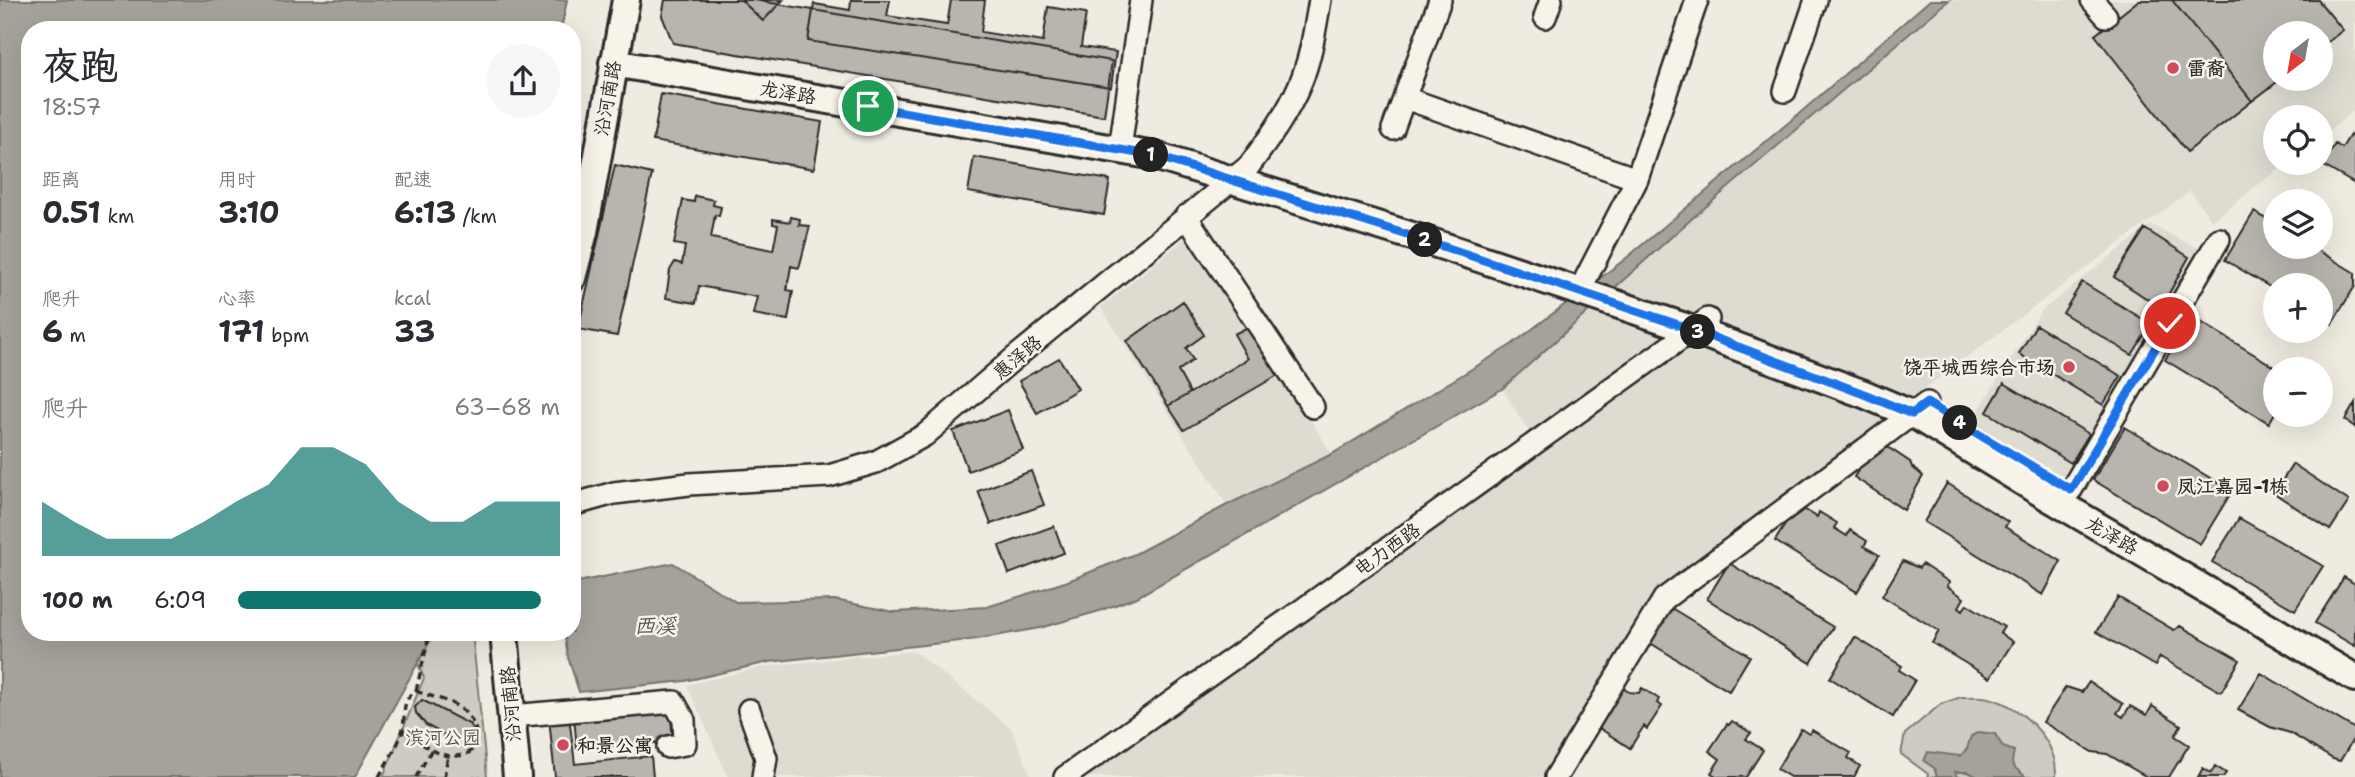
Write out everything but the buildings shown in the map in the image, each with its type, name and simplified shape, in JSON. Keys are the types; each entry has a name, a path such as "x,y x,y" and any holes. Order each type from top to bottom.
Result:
{"main road":[{"name":"沿河南路","path":"581,244 626,0"},
{"name":"龙泽路","path":"615,56 1121,143 1174,146 1427,241 1700,324 1896,388 1920,409 2045,495 2355,678"},
{"name":"龙泽路","path":"1241,173 1586,278 1700,324"},
{"name":"龙泽路","path":"1920,409 2071,490 2355,656"},
{"name":"沿河南路","path":"505,641 517,777"}],"street":[{"path":"1121,143 1141,0"},
{"name":"惠泽路","path":"581,502 614,493 689,484 829,476 876,462 925,435 1241,173 1279,126 1301,83 1312,45 1320,0"},
{"path":"1393,129 1440,0"},
{"path":"1586,278 1637,179 1697,0"},
{"path":"1785,91 1816,0"},
{"path":"1405,98 1637,179"},
{"path":"1186,216 1313,407"},
{"path":"2071,490 2219,239"},
{"name":"电力西路","path":"1065,777 1700,324"},
{"path":"1556,777 1664,599 1920,409"},
{"path":"511,716 674,702 684,720 685,744 668,747"},
{"path":"749,710 766,758 763,777"}],"path":[{"path":"379,777 403,731 403,708 408,696 416,691 428,641"},
{"path":"403,731 448,756 465,755 475,747 478,737 476,724 457,706 416,691"},
{"path":"416,777 432,749"},
{"path":"444,777 448,756"}],"shaded area":[{"path":"1949,0 2355,0 2355,110 2333,127 2333,105 2263,105 2263,175 2271,175 2212,221 2190,191 1656,592 1542,777 1050,777 1532,436 1502,389 1688,222"},
{"name":"饶平城西综合市场","path":"2151,225 2202,250 2066,479 1971,422 2041,311"},
{"path":"1188,236 1217,274 1332,454 1227,505 1101,307"},
{"path":"914,651 1011,728 1032,777 728,777 687,685 768,666"}],"green space":[{"name":"滨河公园","path":"412,641 473,641 487,777 383,777 424,678 411,648"},
{"path":"1961,697 1989,698 2025,717 2036,727 2051,750 2056,777 1927,777 1928,774 1901,754 1905,734 1941,704"}],"water":[{"path":"0,0 567,0 563,21 21,21 21,641 430,641 355,777 0,777"},
{"name":"西溪","path":"1930,0 1949,0 1688,222 1502,389 1137,597 1040,628 978,639 769,662 685,681 579,692 565,641 581,641 581,581 673,563 736,602 835,600 894,612 987,607 1068,581 1135,554 1332,454 1511,345 1624,260"},
{"path":"1979,732 1995,734 2003,747 2014,751 2014,767 2026,777 1978,777 1968,772 1955,772 1957,777 1937,777 1934,768 1924,761 1928,752 1960,756 1967,749 1971,736"}],"place":[{"name":"雷裔","path":"2173,68"},
{"name":"饶平城西综合市场","path":"2069,367"},
{"name":"凤江嘉园-1栋","path":"2163,486"},
{"name":"和景公寓","path":"563,745"}],"route":[{"path":"868,106 1155,156 1427,241 1693,330 1912,414 1927,403 2071,490 2170,323"}]}
